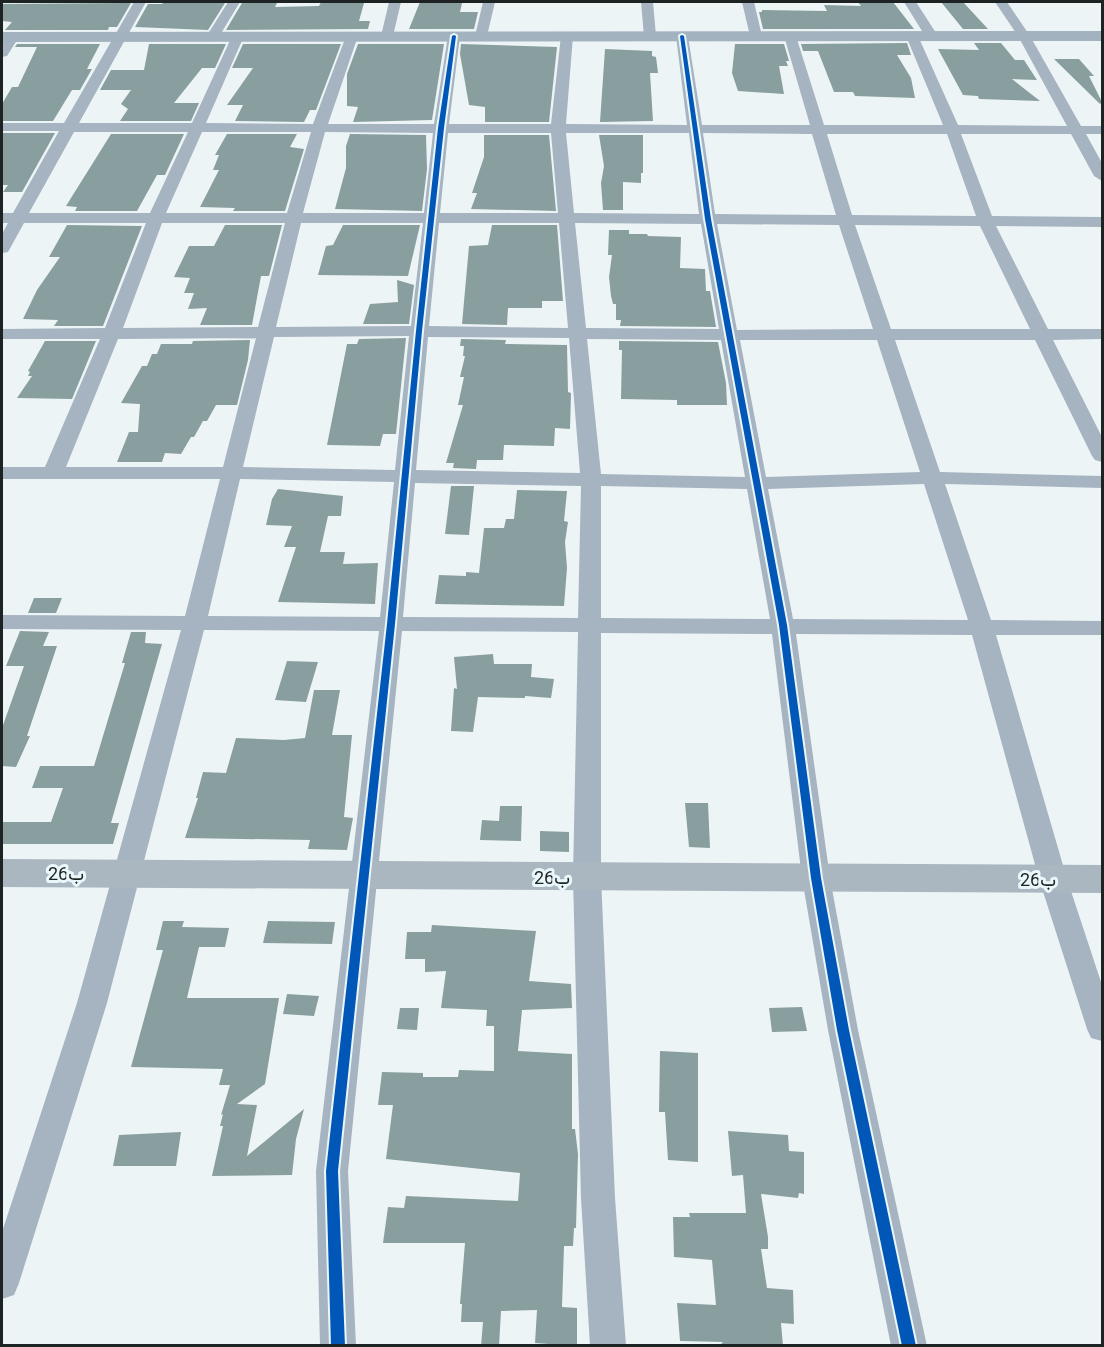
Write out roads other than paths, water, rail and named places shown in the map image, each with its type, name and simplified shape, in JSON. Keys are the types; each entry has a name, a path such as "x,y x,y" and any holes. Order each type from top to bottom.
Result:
{"highway":[{"name":"26ب","path":"2,873 1102,879"}],"main road":[{"path":"7,37 1102,36"}],"street":[{"path":"2,248 9,218 69,127 118,37 140,2"},
{"path":"212,36 234,2"},
{"path":"387,36 395,2"},
{"path":"481,36 489,2"},
{"path":"647,2 650,36"},
{"path":"748,2 756,36"},
{"path":"910,2 932,36"},
{"path":"1001,2 1024,36 1102,176"},
{"path":"53,473 112,332 156,218 238,36"},
{"path":"2,1283 92,1003 125,873 195,621 294,218 319,128 352,36"},
{"path":"338,1346 332,1171 362,876 391,624 431,219 454,36"},
{"path":"567,36 558,128 575,333 591,480 587,877 597,1186 608,1346"},
{"path":"682,36 708,219 783,625 816,878 843,1030 909,1346"},
{"path":"790,36 846,221 982,627 1053,879 1102,1029"},
{"path":"912,36 952,129 986,222 1102,456"},
{"path":"2,53 7,37"},
{"path":"2,127 1102,130"},
{"path":"9,218 567,218 1102,222"},
{"path":"2,352 6,334 112,332 1102,334"},
{"path":"2,473 231,473 758,483 931,478 1102,482"},
{"path":"2,622 195,621 1102,628"}]}
